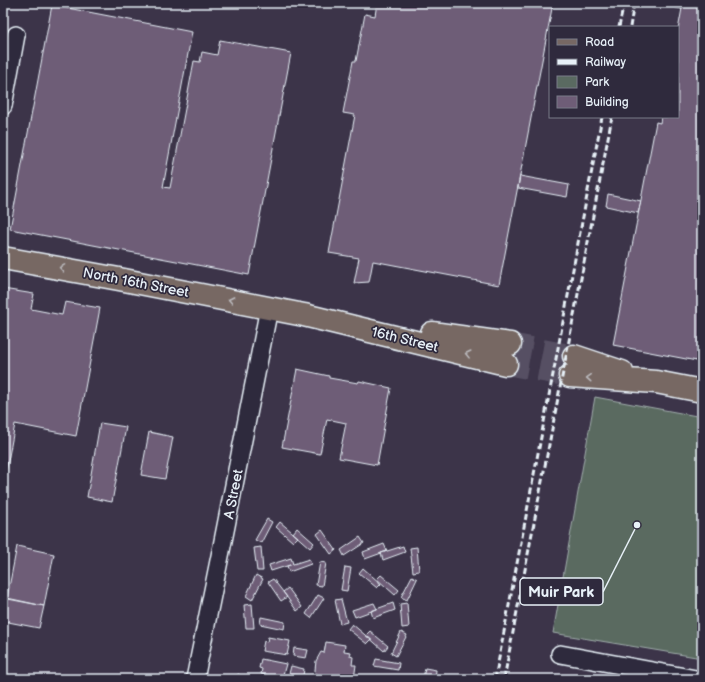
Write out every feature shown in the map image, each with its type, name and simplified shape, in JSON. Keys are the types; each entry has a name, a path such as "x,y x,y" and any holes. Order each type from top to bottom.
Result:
{"main road":[{"name":"North 16th Street","path":"3,258 119,278 269,308"},
{"name":"16th Street","path":"269,308 508,354"},
{"path":"572,366 702,391"}],"street":[{"path":"3,106 16,35"},
{"name":"A Street","path":"194,679 221,553 269,308"},
{"path":"560,654 696,679"}],"green space":[{"path":"595,397 702,417 702,658 553,633"}],"building":[{"path":"377,3 553,3 499,285 373,261 369,282 354,283 359,258 329,253 355,115 343,113 353,61 356,61 365,14 375,16"},
{"path":"667,3 683,3 682,9 667,6"},
{"path":"683,3 702,3 702,362 613,345 656,122 660,123 661,118 679,118 679,26"},
{"path":"52,5 192,32 163,187 170,188 194,61 200,62 202,52 217,55 220,40 291,53 249,275 10,229"},
{"path":"520,176 569,185 567,197 518,188"},
{"path":"608,194 641,201 638,213 606,206"},
{"path":"3,289 34,294 31,309 62,315 65,302 100,308 76,436 15,424 3,488"},
{"path":"297,369 329,376 329,378 358,383 359,381 391,388 377,465 339,458 346,423 327,419 320,454 282,447"},
{"path":"100,423 126,427 112,502 87,497"},
{"path":"149,432 173,437 165,479 141,475"},
{"path":"267,519 272,522 261,543 255,540"},
{"path":"280,522 298,537 293,542 276,527"},
{"path":"297,528 314,543 310,548 293,533"},
{"path":"322,530 336,550 331,554 317,534"},
{"path":"360,537 364,543 344,556 341,550"},
{"path":"384,544 387,551 365,559 363,552"},
{"path":"17,546 54,554 44,606 7,598"},
{"path":"403,546 405,552 383,560 381,553"},
{"path":"261,547 263,571 257,571 254,548"},
{"path":"417,547 419,571 413,572 410,548"},
{"path":"291,558 293,564 271,571 269,565"},
{"path":"309,559 311,564 289,572 287,566"},
{"path":"320,562 326,563 322,586 316,585"},
{"path":"345,567 351,568 347,591 341,590"},
{"path":"363,568 381,584 377,588 359,573"},
{"path":"256,575 263,579 252,600 246,596"},
{"path":"381,575 399,590 395,595 377,579"},
{"path":"412,576 417,579 407,600 401,597"},
{"path":"273,579 287,597 281,601 268,582"},
{"path":"288,588 302,607 297,611 283,592"},
{"path":"318,595 324,598 311,618 306,614"},
{"path":"3,598 44,606 39,628 3,621"},
{"path":"341,599 347,622 340,624 335,600"},
{"path":"374,603 377,609 355,617 352,610"},
{"path":"393,603 395,610 373,618 371,611"},
{"path":"407,603 409,627 402,628 400,604"},
{"path":"252,604 254,628 246,628 244,605"},
{"path":"261,617 285,622 284,629 260,624"},
{"path":"352,624 371,640 367,644 348,629"},
{"path":"370,631 388,646 384,651 366,635"},
{"path":"401,632 407,635 396,656 391,653"},
{"path":"268,637 290,641 287,655 262,651 264,641 267,642"},
{"path":"326,642 345,645 344,651 351,652 350,656 353,657 352,665 356,665 354,679 316,679 316,661 321,652 324,653"},
{"path":"294,648 308,650 306,658 293,656"},
{"path":"261,659 286,664 282,678 261,674 262,669 259,668"},
{"path":"376,659 399,663 398,670 374,666"},
{"path":"291,666 304,669 303,676 289,674"},
{"path":"425,668 436,670 435,679 423,679"},
{"path":"238,674 245,678 235,679"}],"tunnel":[{"path":"510,344 574,356"},
{"path":"506,364 570,376"}],"railway":[{"path":"619,26 624,3"},
{"path":"630,26 634,3"},
{"path":"495,679 602,118"},
{"path":"504,679 612,118"}],"place":[{"name":"Muir Park","path":"637,525"}]}
